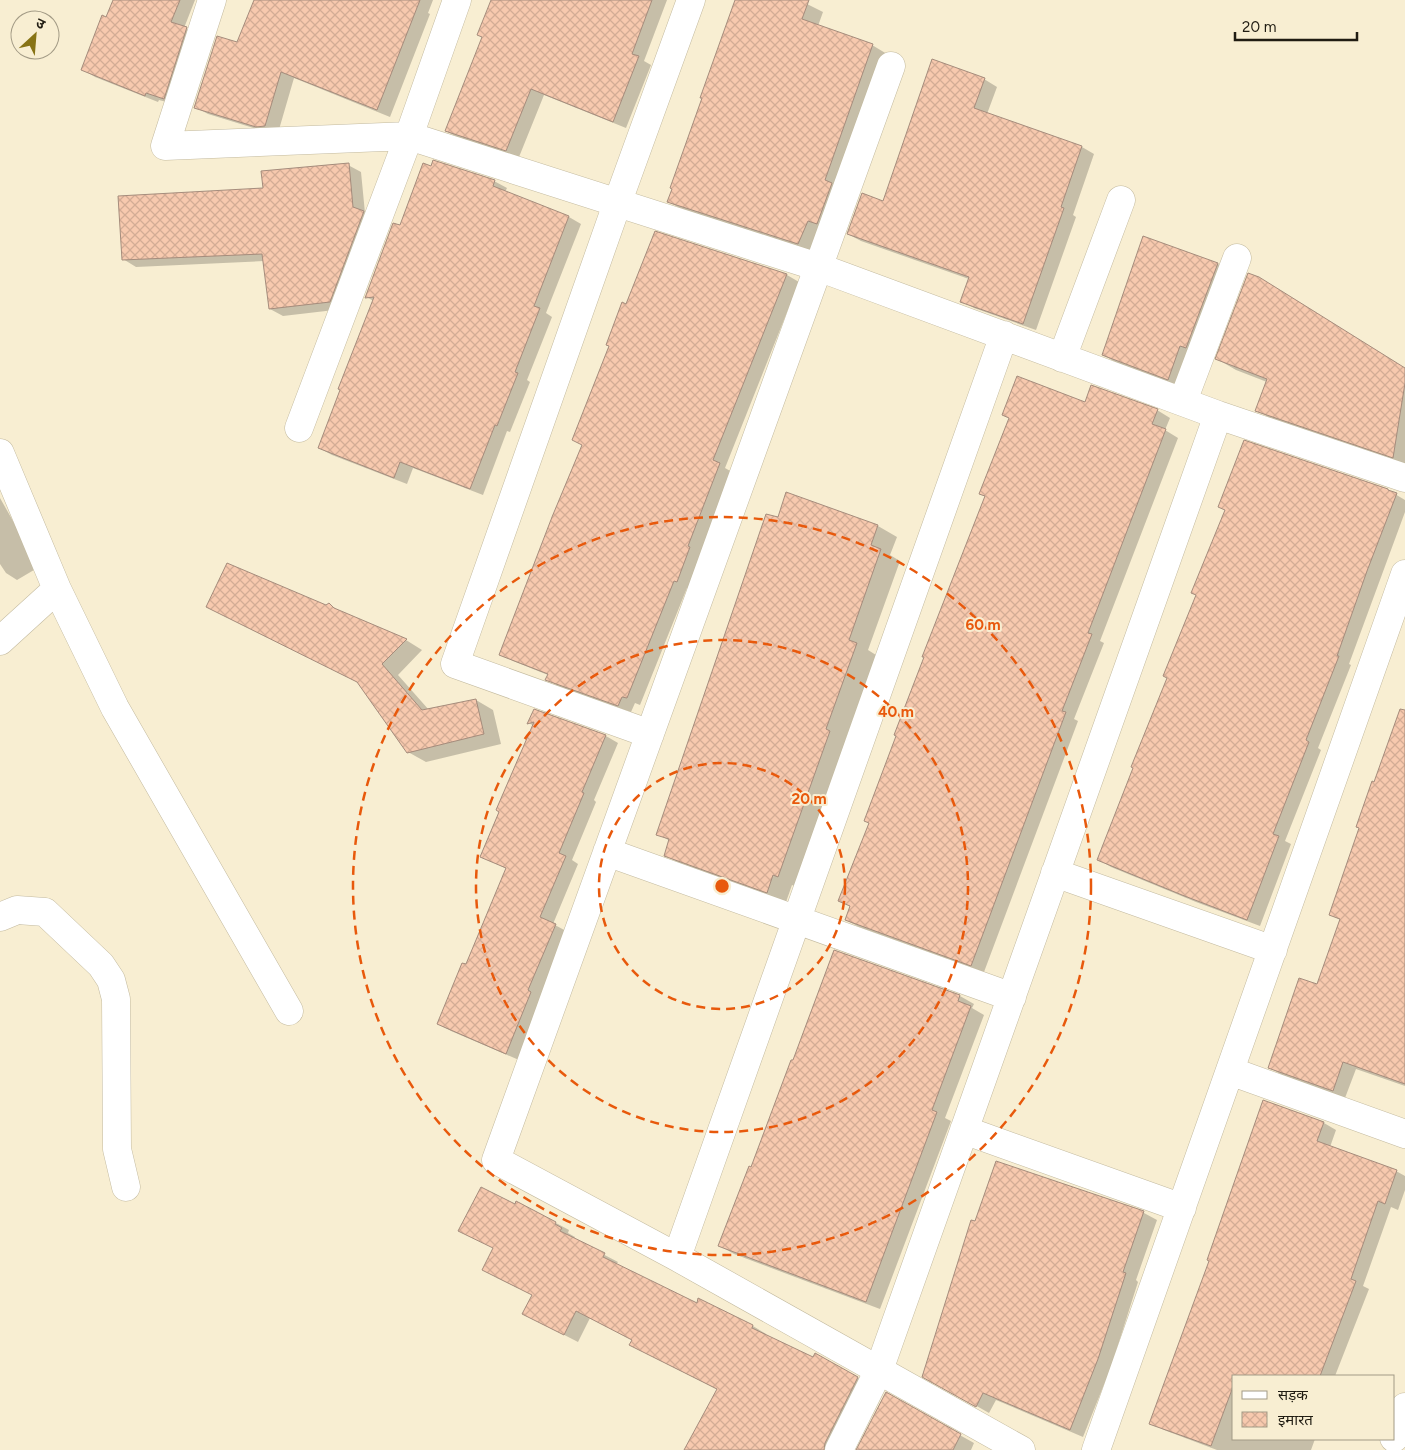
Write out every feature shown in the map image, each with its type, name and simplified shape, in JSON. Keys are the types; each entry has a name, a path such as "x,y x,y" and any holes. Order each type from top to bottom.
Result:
{"street":[{"path":"212,0 165,146 409,136 818,267 1062,358 1405,478"},
{"path":"299,428 409,136 457,0"},
{"path":"650,734 455,664 691,0"},
{"path":"892,66 496,1160 677,1257 1021,1450"},
{"path":"1062,358 1121,200"},
{"path":"1183,401 1237,258"},
{"path":"677,1257 1004,335"},
{"path":"839,1450 879,1370 1218,414"},
{"path":"1,457 57,589 115,708 289,1011"},
{"path":"1096,1450 1405,574"},
{"path":"0,641 57,589"},
{"path":"607,852 1012,997"},
{"path":"1056,872 1273,950"},
{"path":"0,917 17,910 44,912 100,965 111,980 116,999 117,1149 126,1188"},
{"path":"1230,1071 1405,1134"},
{"path":"964,1130 1182,1208"},
{"path":"1395,1436 1405,1407"}],"building":[{"path":"113,0 180,0 171,22 187,27 164,99 146,93 145,96 81,70 102,15 106,17"},
{"path":"254,0 420,0 377,110 281,72 265,126 256,127 194,108 217,36 237,42"},
{"path":"491,0 652,0 632,54 639,56 613,122 531,89 506,151 445,131 482,37 477,35"},
{"path":"735,0 809,0 802,19 873,44 825,180 832,183 817,224 808,221 798,244 667,202 672,189 670,188 702,98 700,98"},
{"path":"932,59 985,78 974,108 1082,146 1061,207 1064,208 1023,324 960,302 969,277 847,234 862,193 883,201"},
{"path":"433,160 495,180 493,186 569,216 534,306 540,308 515,372 518,373 470,489 400,462 394,478 318,448 340,390 338,389 374,297 365,298 393,223 400,225 423,163 431,166"},
{"path":"349,163 353,207 364,211 330,302 269,309 262,254 122,260 118,196 263,188 261,171"},
{"path":"655,231 787,274 713,460 720,463 688,546 690,547 677,582 674,581 627,698 622,697 618,706 545,680 548,674 499,655 582,445 572,440 609,346 606,345 622,302 626,304"},
{"path":"1143,236 1218,263 1186,348 1180,346 1168,380 1102,355"},
{"path":"1248,273 1259,277 1405,368 1405,383 1393,458 1255,411 1267,379 1215,359"},
{"path":"1017,376 1085,402 1091,385 1158,409 1152,424 1166,429 1088,633 1092,634 1062,711 1066,712 971,966 845,920 850,906 838,901 869,823 864,821 924,657 922,657 985,496 979,494 1009,418 1002,415"},
{"path":"1244,440 1397,493 1367,571 1337,656 1339,656 1306,740 1309,742 1273,834 1279,836 1247,920 1097,860 1133,768 1131,767 1167,678 1163,676 1196,595 1191,593 1225,510 1218,507"},
{"path":"786,492 878,525 871,545 881,549 849,640 857,643 826,729 830,731 778,877 773,875 767,893 664,856 669,839 656,835 766,514 778,517"},
{"path":"227,563 326,605 329,603 334,608 407,639 382,664 422,710 476,699 484,734 407,753 357,682 206,607"},
{"path":"534,709 606,735 559,853 566,856 540,917 556,924 528,990 531,992 506,1054 437,1024 462,963 466,964 506,868 480,857 499,812 496,810 534,722 527,724"},
{"path":"1400,709 1405,710 1405,1084 1343,1062 1333,1091 1268,1068 1299,978 1317,984 1340,919 1329,915 1359,828 1356,827"},
{"path":"834,950 960,995 958,1001 971,1006 932,1110 937,1112 866,1302 718,1246 749,1166 751,1167 791,1060 793,1060"},
{"path":"1263,1100 1324,1122 1317,1141 1397,1170 1385,1204 1378,1201 1351,1279 1356,1281 1320,1375 1232,1375 1232,1389 1211,1446 1149,1424 1209,1261 1207,1260"},
{"path":"996,1161 1144,1211 1123,1272 1126,1273 1098,1359 1070,1430 983,1393 976,1407 922,1377 971,1220 975,1221"},
{"path":"481,1187 515,1204 516,1201 556,1222 555,1224 562,1228 560,1231 605,1253 603,1257 697,1303 698,1298 753,1325 752,1328 813,1357 815,1353 858,1377 825,1443 824,1450 684,1450 717,1389 629,1345 632,1340 576,1311 564,1335 522,1314 532,1295 482,1270 493,1248 458,1231"},
{"path":"886,1392 961,1434 953,1450 856,1450"}]}
